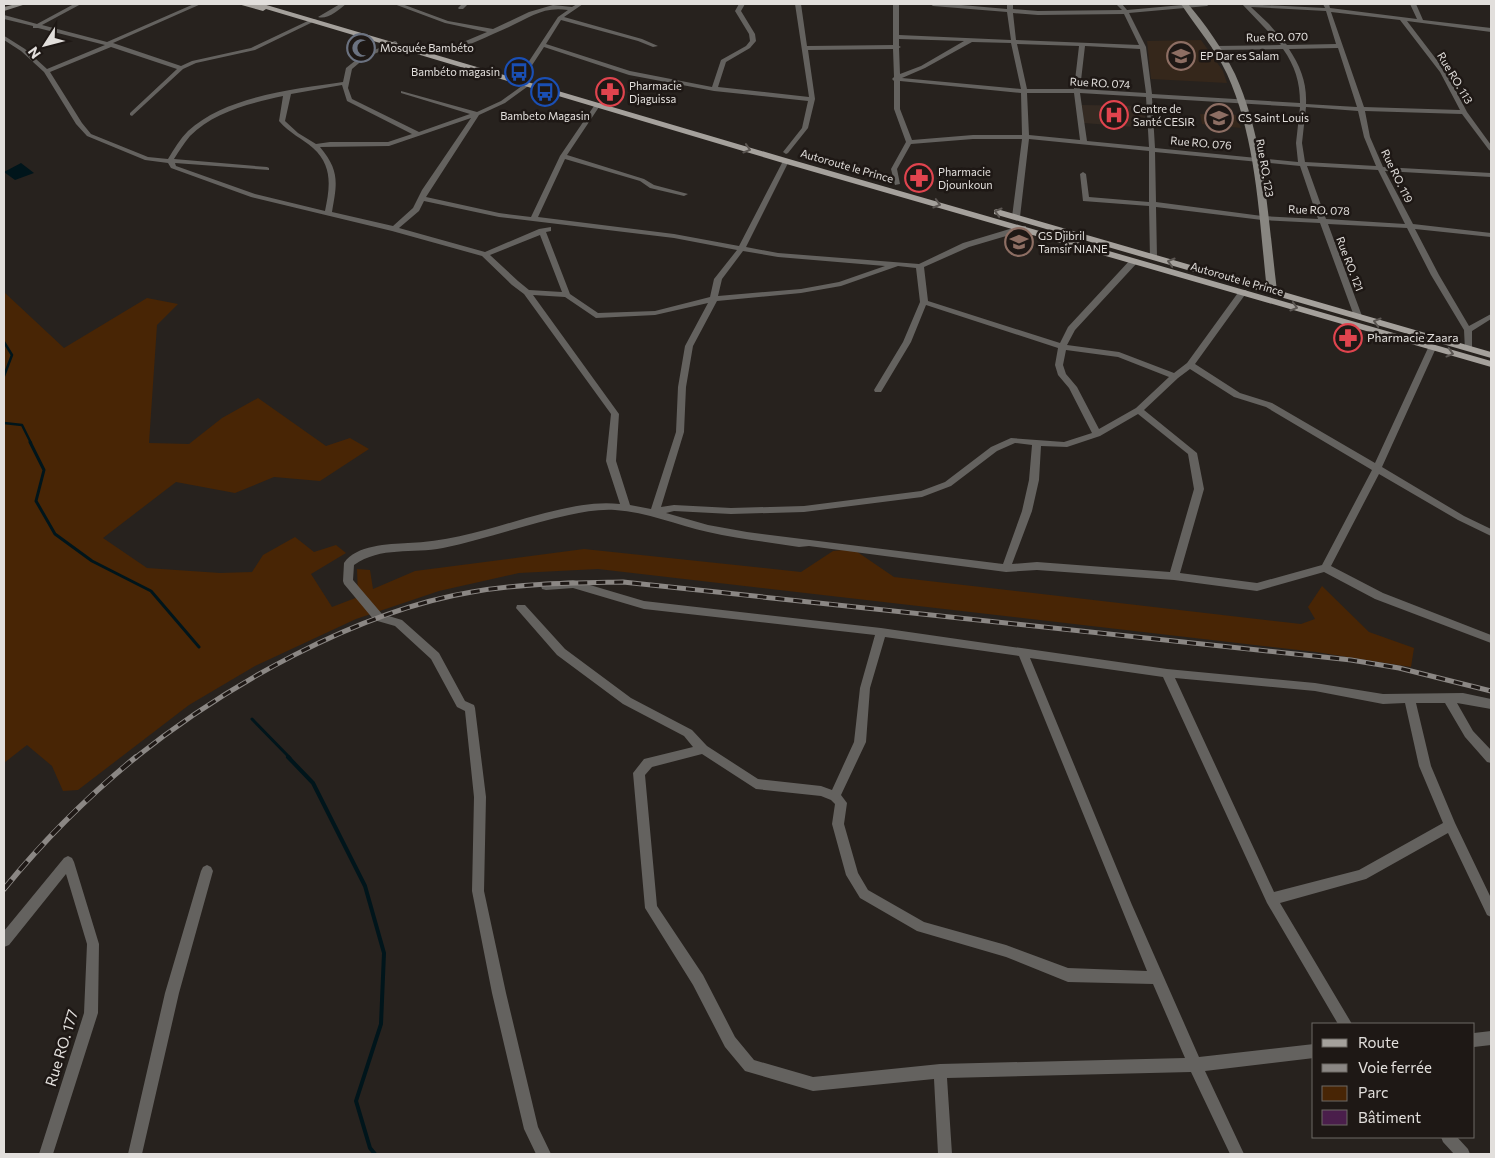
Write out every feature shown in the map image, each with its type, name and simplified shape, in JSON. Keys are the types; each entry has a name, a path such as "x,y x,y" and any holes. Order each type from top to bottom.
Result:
{"main road":[{"path":"240,4 318,19"},
{"name":"Autoroute le Prince","path":"256,4 444,52 523,75 1023,228 1491,364"},
{"name":"Autoroute le Prince","path":"272,4 394,44 528,84 786,156 897,184 1491,355"},
{"path":"283,4 318,19"}],"street":[{"path":"4,9 11,4"},
{"path":"4,9 16,4"},
{"path":"4,9 23,4"},
{"path":"35,27 78,4"},
{"path":"46,71 108,46 110,42 122,35 144,29 198,4"},
{"path":"132,114 181,68 194,62 252,49 318,19 343,4"},
{"path":"397,4 447,22 493,31"},
{"path":"523,75 560,18 580,4"},
{"path":"714,89 723,61 748,47 753,41 752,34 738,11 742,4"},
{"path":"655,512 680,432 682,387 689,346 714,299 718,279 741,248 786,156 805,128 812,100 798,4"},
{"path":"896,4 898,47 895,79 897,109 909,142 894,169 897,184"},
{"path":"933,4 1126,12 1208,4"},
{"path":"1119,4 1126,12 1143,47 1149,96 1152,148 1153,257"},
{"path":"1246,4 1328,7 1491,30"},
{"name":"Rue RO. 121","path":"1246,4 1285,47 1296,63 1304,90 1304,106 1298,133 1302,164 1322,220 1346,275 1358,316"},
{"path":"1413,4 1420,21"},
{"name":"Rue RO. 123","path":"1185,5 1230,72 1241,102 1254,158 1272,291"},
{"path":"444,52 531,13 555,6 572,10"},
{"path":"1010,7 1014,41 1024,91 1027,137 1016,218"},
{"name":"Rue RO. 119","path":"1328,7 1361,109 1367,137 1381,169 1435,274 1468,330"},
{"path":"4,18 181,68"},
{"path":"560,18 640,40 655,46"},
{"name":"Rue RO. 113","path":"1402,18 1442,72 1464,112 1491,149"},
{"path":"897,37 1143,47"},
{"path":"4,38 23,50 46,71 79,124 89,134 148,159 267,169"},
{"path":"895,79 923,67 973,40"},
{"path":"394,44 363,57 349,68 346,83 349,100 418,134"},
{"path":"544,45 629,73 714,89 812,100"},
{"path":"1082,45 1077,91 1084,142"},
{"name":"Rue RO. 070","path":"1215,48 1340,46"},
{"path":"805,48 898,47"},
{"name":"Rue RO. 074","path":"895,79 1024,91 1077,91 1304,106 1464,112"},
{"path":"170,161 180,143 192,130 211,118 290,91 346,83"},
{"path":"315,146 330,144 390,144 477,114 503,102 528,84"},
{"path":"290,91 286,95 282,121 296,134 315,146 330,162 335,177 328,214"},
{"path":"403,92 477,114"},
{"path":"533,220 563,156 598,104"},
{"path":"394,229 416,208 477,114"},
{"name":"Rue RO. 076","path":"909,142 974,137 1027,137 1302,164 1491,175"},
{"path":"563,156 642,180 652,188 684,194"},
{"path":"170,161 173,167 253,196 394,229 485,254 515,284 527,292 615,414 611,461 626,507"},
{"name":"Rue RO. 078","path":"1083,174 1086,199 1153,204 1262,218 1410,226 1491,235"},
{"path":"422,198 473,210 533,220 674,236 778,255 920,266 966,245 1023,228"},
{"path":"485,254 562,224"},
{"path":"542,231 567,295"},
{"path":"1097,434 1073,387 1062,375 1059,365 1062,347 1071,329 1134,261"},
{"path":"527,292 567,295 596,316 655,312 714,299 801,291 841,284 897,264"},
{"path":"878,390 907,342 924,302 920,266"},
{"path":"655,512 674,508 731,511 804,509 922,494 948,484 994,449 1014,440 1064,445 1097,434 1139,410 1175,376 1190,365 1244,292"},
{"path":"924,302 1062,347 1119,355 1175,376"},
{"path":"1468,348 1468,330 1491,316"},
{"path":"1325,568 1377,469 1432,348"},
{"path":"1190,365 1237,395 1269,405 1461,518 1491,533"},
{"path":"1139,410 1192,453 1199,489 1174,576"},
{"path":"1006,568 1027,511 1034,480 1037,442"},
{"path":"544,1154 531,1129 499,993 478,891 480,797 474,728 470,708 460,704 435,656 398,623 378,617 348,581 349,563 359,555 381,547 442,544 588,508 626,507 655,512 695,525 799,543 826,544 1006,568 1037,566 1174,576 1258,587 1325,568 1379,596 1491,640"},
{"path":"546,586 573,584 644,604 881,632 1167,673 1315,687 1383,699 1464,698 1491,704"},
{"path":"521,608 561,652 627,701 688,733 703,749 756,784 822,790 835,796 841,803 838,824 852,875 864,894 921,926 1006,951 1068,975 1156,978"},
{"path":"835,796 860,742 865,688 881,632"},
{"path":"1023,653 1156,978 1193,1064 1237,1154"},
{"path":"1167,673 1271,899 1344,1023"},
{"path":"1410,699 1425,766 1450,825 1491,910"},
{"path":"1449,699 1469,734 1491,758"},
{"path":"703,749 648,763 639,773 651,908 698,980 730,1042 750,1066 813,1084 940,1071 1193,1064 1312,1052"},
{"path":"1271,899 1362,875 1450,825"},
{"name":"Rue RO. 177","path":"4,941 68,862 93,944 91,1014 46,1154"},
{"path":"135,1154 172,993 207,871"},
{"path":"1475,1040 1491,1038"},
{"path":"940,1071 945,1154"},
{"path":"1449,1138 1463,1154"}],"shaded area":[{"name":"EP Dar es Salam","path":"1201,40 1223,71 1227,83 1151,79 1147,41"},
{"name":"Centre de Santé CESIR","path":"1082,105 1144,106 1146,128 1084,123"},
{"name":"CS Saint Louis","path":"1200,114 1236,115 1241,128 1202,124"}],"green space":[{"path":"4,292 64,348 147,298 178,304 157,325 149,443 189,444 222,418 258,398 326,446 350,438 369,449 320,481 274,477 235,493 176,482 103,538 147,568 220,573 252,572 263,555 295,537 314,552 336,545 346,553 311,574 332,607 358,597 357,569 370,570 373,589 415,571 584,549 801,572 833,551 853,549 894,577 1301,624 1315,619 1308,607 1322,586 1369,632 1414,648 1411,667 1316,652 598,569 519,573 439,591 356,619 255,666 189,705 78,790 63,791 52,766 27,745 4,763"}],"water":[{"path":"21,163 34,173 15,180 4,172"}],"building":[{"name":"Mosquée Bambéto","path":"359,41 374,48 362,54 346,47"}],"waterway":[{"path":"4,342 12,355 4,376"},
{"path":"4,423 22,425 31,443"},
{"path":"30,442 44,470 36,501 55,534 92,561 151,591 199,647"},
{"path":"252,719 290,758"},
{"path":"288,757 313,783 365,886 384,953 381,1024 356,1101 370,1148 375,1154"}],"railway":[{"path":"135,758 209,704 294,655 339,634 383,616 428,602 491,589 548,584 623,582 1351,660 1399,668 1491,691"},
{"path":"4,889 67,820 136,757"}],"place":[{"name":"Mosquée Bambéto","path":"361,48"},
{"name":"EP Dar es Salam","path":"1181,56"},
{"name":"Bambéto magasin","path":"519,72"},
{"name":"Bambeto Magasin","path":"545,92"},
{"name":"Pharmacie Djaguissa","path":"610,92"},
{"name":"Centre de Santé CESIR","path":"1114,115"},
{"name":"CS Saint Louis","path":"1219,118"},
{"name":"Pharmacie Djounkoun","path":"919,178"},
{"name":"GS Djibril Tamsir NIANE","path":"1019,242"},
{"name":"Pharmacie Zaara","path":"1348,338"}]}
